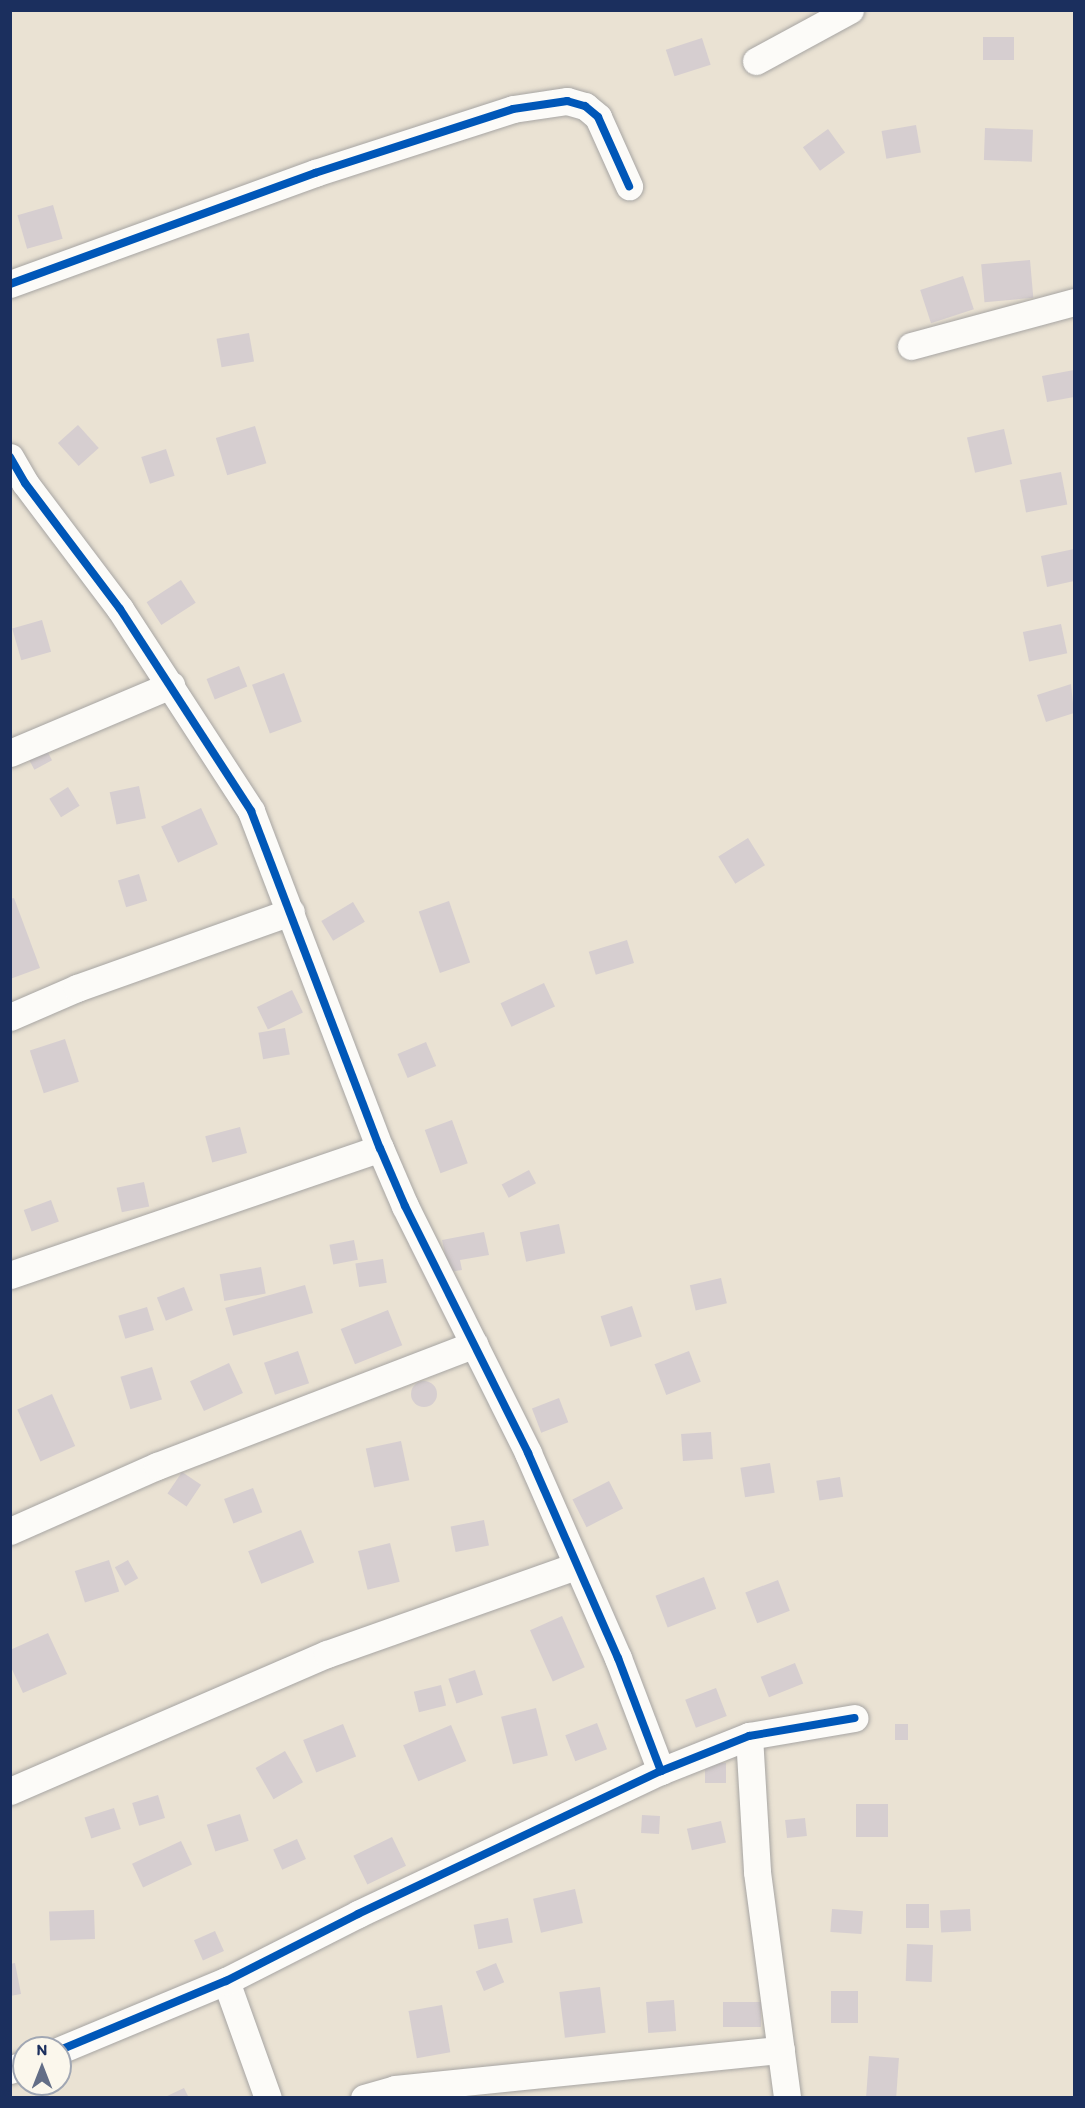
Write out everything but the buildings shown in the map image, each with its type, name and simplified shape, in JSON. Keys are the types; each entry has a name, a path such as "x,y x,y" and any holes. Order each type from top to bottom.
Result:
{"street":[{"path":"756,61 850,10"},
{"path":"10,284 315,173 513,109 567,101 585,106 598,117 629,186"},
{"path":"911,346 1074,302"},
{"path":"10,457 18,487 120,609 251,812 380,1148 405,1206 528,1454 618,1658 661,1771"},
{"path":"10,753 171,685"},
{"path":"10,1017 77,988 291,912"},
{"path":"10,1275 380,1148"},
{"path":"10,1532 156,1466 474,1344"},
{"path":"10,1791 327,1653 576,1566"},
{"path":"72,2045 226,1981 358,1914 661,1771 749,1736 854,1718"},
{"path":"749,1736 757,1872 787,2097"},
{"path":"226,1981 268,2097"},
{"path":"364,2097 395,2089 781,2050"}],"cycle path":[{"path":"10,284 315,173 513,109 567,101 585,106 598,117 629,186"},
{"path":"10,457 25,483 120,609 251,811 380,1148 405,1206 528,1453 618,1658 661,1771"},
{"path":"72,2045 226,1981 358,1914 661,1771 749,1736 854,1718"}]}
